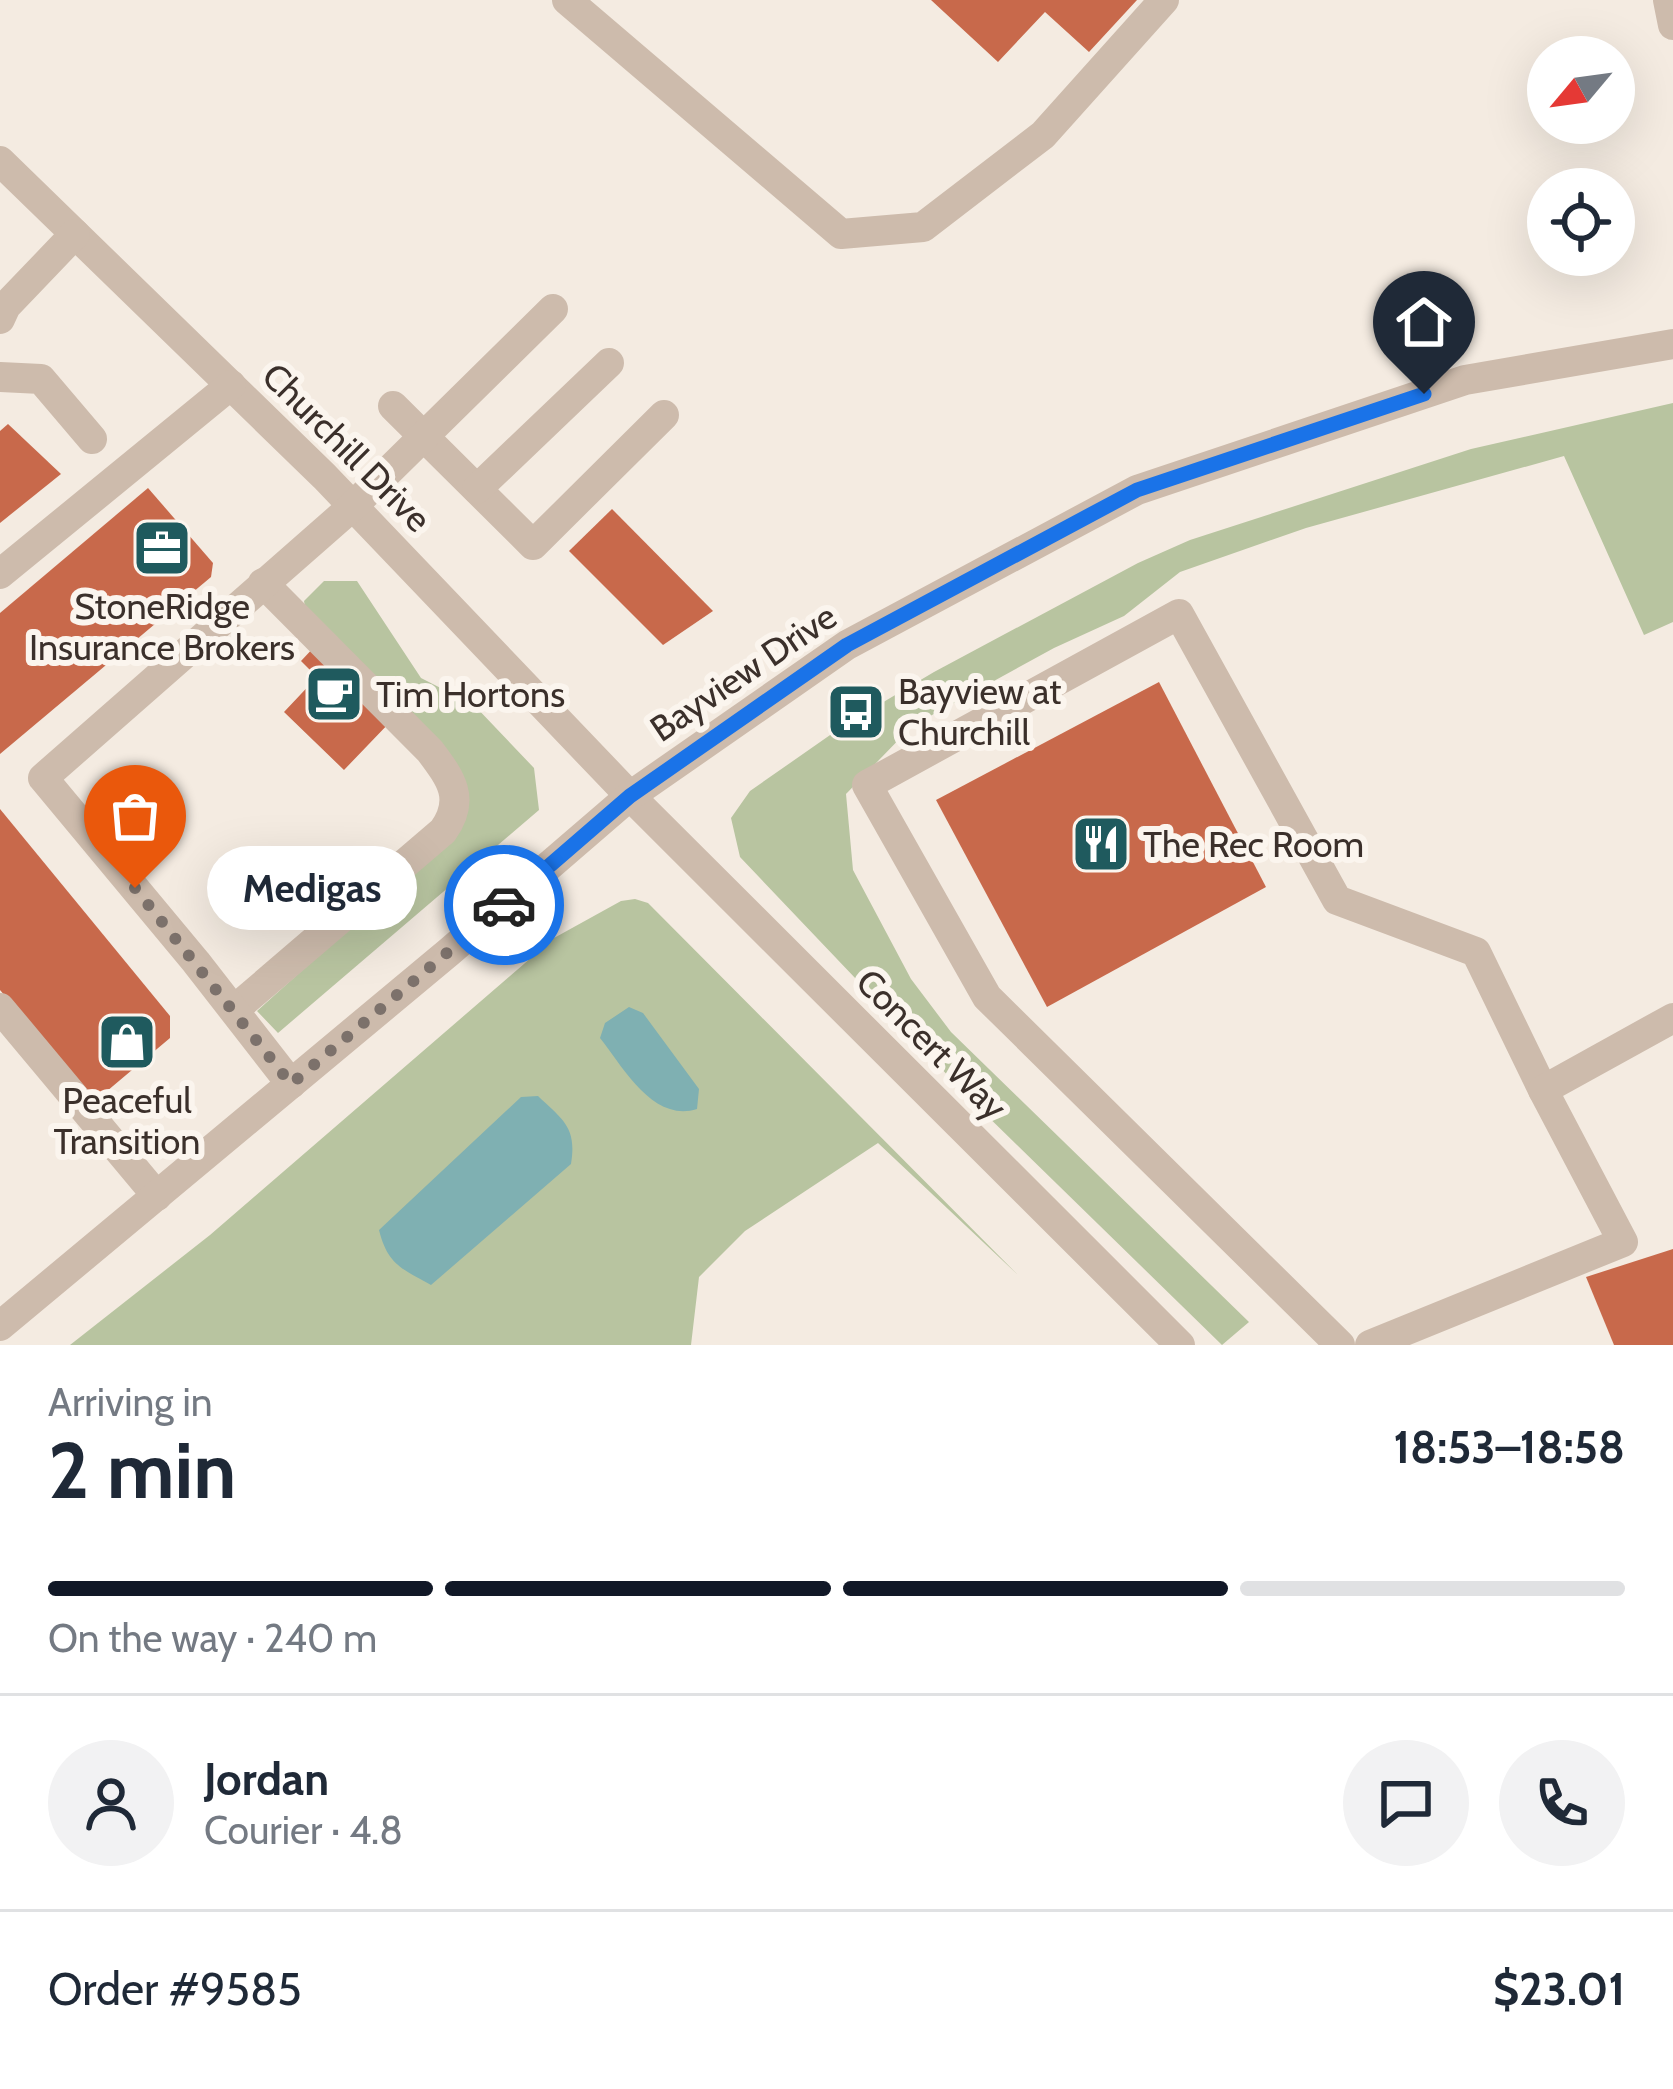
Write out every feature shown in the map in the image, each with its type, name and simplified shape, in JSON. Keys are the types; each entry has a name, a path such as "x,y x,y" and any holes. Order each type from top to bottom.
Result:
{"street":[{"path":"567,0 841,234 923,227 1042,135 1164,0"},
{"path":"1668,0 1673,25"},
{"name":"Churchill Drive","path":"0,161 353,506 630,796"},
{"path":"0,318 75,234"},
{"path":"291,1084 43,778 353,506 553,309"},
{"name":"Bayview Drive","path":"0,1326 630,796 847,645 1137,490 1466,380 1673,344"},
{"path":"477,489 609,363"},
{"path":"0,377 41,379 92,439"},
{"path":"0,574 231,386"},
{"path":"392,406 533,545 664,415"},
{"path":"234,1010 443,832 453,818 455,802 451,779 430,751 263,583"},
{"path":"1340,1345 987,997 867,785 1179,614 1336,900 1476,952 1623,1243 1370,1345"},
{"name":"Concert Way","path":"630,796 1180,1345"},
{"path":"0,1008 157,1196"},
{"path":"1543,1090 1673,1018"}],"green space":[{"path":"1673,403 1673,622 1644,635 1564,456 1306,528 1180,572 1124,616 1054,648 912,726 846,794 853,870 911,979 951,1032 1249,1322 1222,1345 974,1103 740,857 731,818 750,791 843,726 934,672 1190,540 1471,449"},
{"path":"324,581 357,581 421,678 474,705 534,768 539,810 278,1033 257,1011 408,875 461,798 309,629 304,601"},
{"path":"621,901 648,903 1018,1275 878,1143 745,1231 699,1277 691,1345 70,1345 210,1235 554,938"}],"water":[{"path":"629,1007 643,1013 699,1089 697,1109 681,1111 653,1100 600,1038 605,1023"},
{"path":"538,1096 570,1133 571,1164 431,1285 397,1264 379,1230 521,1097"}],"building":[{"path":"931,0 1137,0 1089,52 1045,12 998,62"},
{"path":"8,424 61,474 0,523 0,431"},
{"path":"148,488 213,563 211,577 0,754 0,613"},
{"path":"612,509 713,611 663,645 569,551"},
{"name":"Tim Hortons","path":"316,645 392,720 344,770 284,712 317,677 301,661"},
{"name":"The Rec Room","path":"1159,682 1266,887 1047,1007 936,800"},
{"path":"0,809 170,1016 170,1038 94,1102 0,990"},
{"path":"1673,1249 1673,1345 1614,1345 1586,1277"}],"way so far":[{"path":"135,888 291,1084 504,905"}],"place":[{"name":"StoneRidge Insurance Brokers","path":"162,548"},
{"name":"Tim Hortons","path":"334,694"},
{"name":"Bayview at Churchill","path":"856,712"},
{"name":"The Rec Room","path":"1101,844"},
{"name":"Medigas","path":"135,888"},
{"name":"Peaceful Transition","path":"127,1042"}],"route":[{"path":"504,905 630,796 847,645 1137,490 1424,394"}]}
